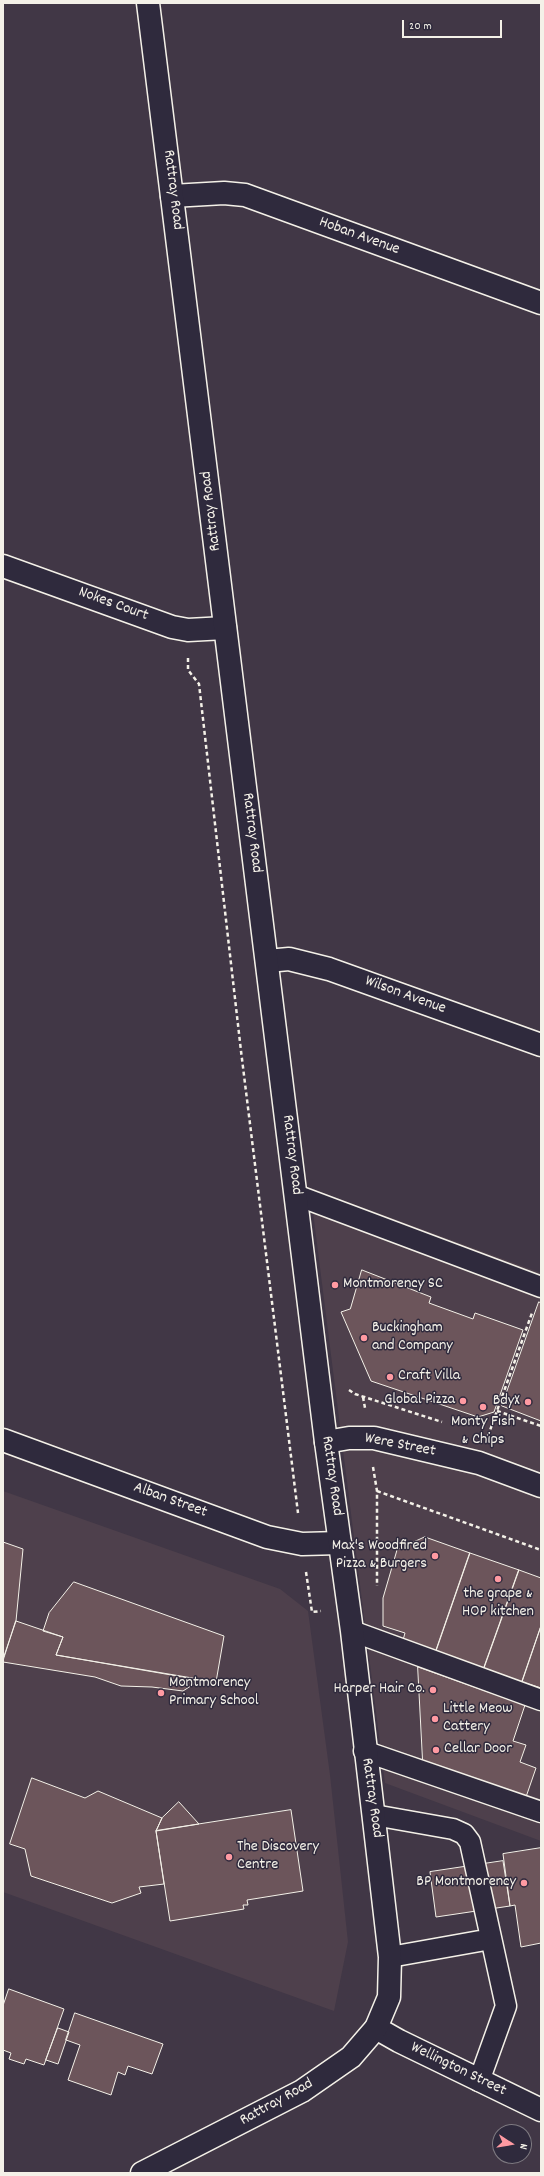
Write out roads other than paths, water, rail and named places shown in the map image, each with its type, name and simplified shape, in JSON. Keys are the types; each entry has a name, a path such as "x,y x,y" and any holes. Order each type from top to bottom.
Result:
{"street":[{"name":"Rattray Road","path":"142,2173 302,2091 351,2057 376,2028 389,1997 390,1957 374,1815 364,1751 352,1632 326,1442 148,3"},
{"name":"Hoban Avenue","path":"172,196 224,193 245,196 541,303"},
{"name":"Nokes Court","path":"3,566 172,626 188,630 225,628"},
{"name":"Wilson Avenue","path":"267,961 289,959 329,969 541,1045"},
{"name":"Were Street","path":"326,1442 349,1438 374,1438 479,1463 541,1486"},
{"name":"Alban Street","path":"3,1440 267,1536 309,1545 340,1543"},
{"name":"Wellington Street","path":"376,2028 399,2041 541,2110"}],"lane":[{"path":"296,1195 541,1287"},
{"path":"352,1632 541,1700"},
{"path":"364,1751 541,1812"},
{"path":"374,1815 453,1829 464,1834 470,1842 506,2006 478,2080"},
{"path":"390,1957 491,1939"}],"place":[{"name":"Montmorency SC","path":"335,1285"},
{"name":"Buckingham and Company","path":"364,1338"},
{"name":"Craft Villa","path":"390,1377"},
{"name":"Global Pizza","path":"463,1401"},
{"name":"BdyX","path":"528,1402"},
{"name":"Monty Fish & Chips","path":"483,1407"},
{"name":"Max's Woodfired Pizza & Burgers","path":"435,1556"},
{"name":"the grape & HOP kitchen","path":"498,1579"},
{"name":"Harper Hair Co.","path":"433,1690"},
{"name":"Montmorency Primary School","path":"161,1693"},
{"name":"Little Meow Cattery","path":"435,1719"},
{"name":"Cellar Door","path":"436,1750"},
{"name":"The Discovery Centre","path":"229,1857"},
{"name":"BP Montmorency","path":"524,1883"}]}
